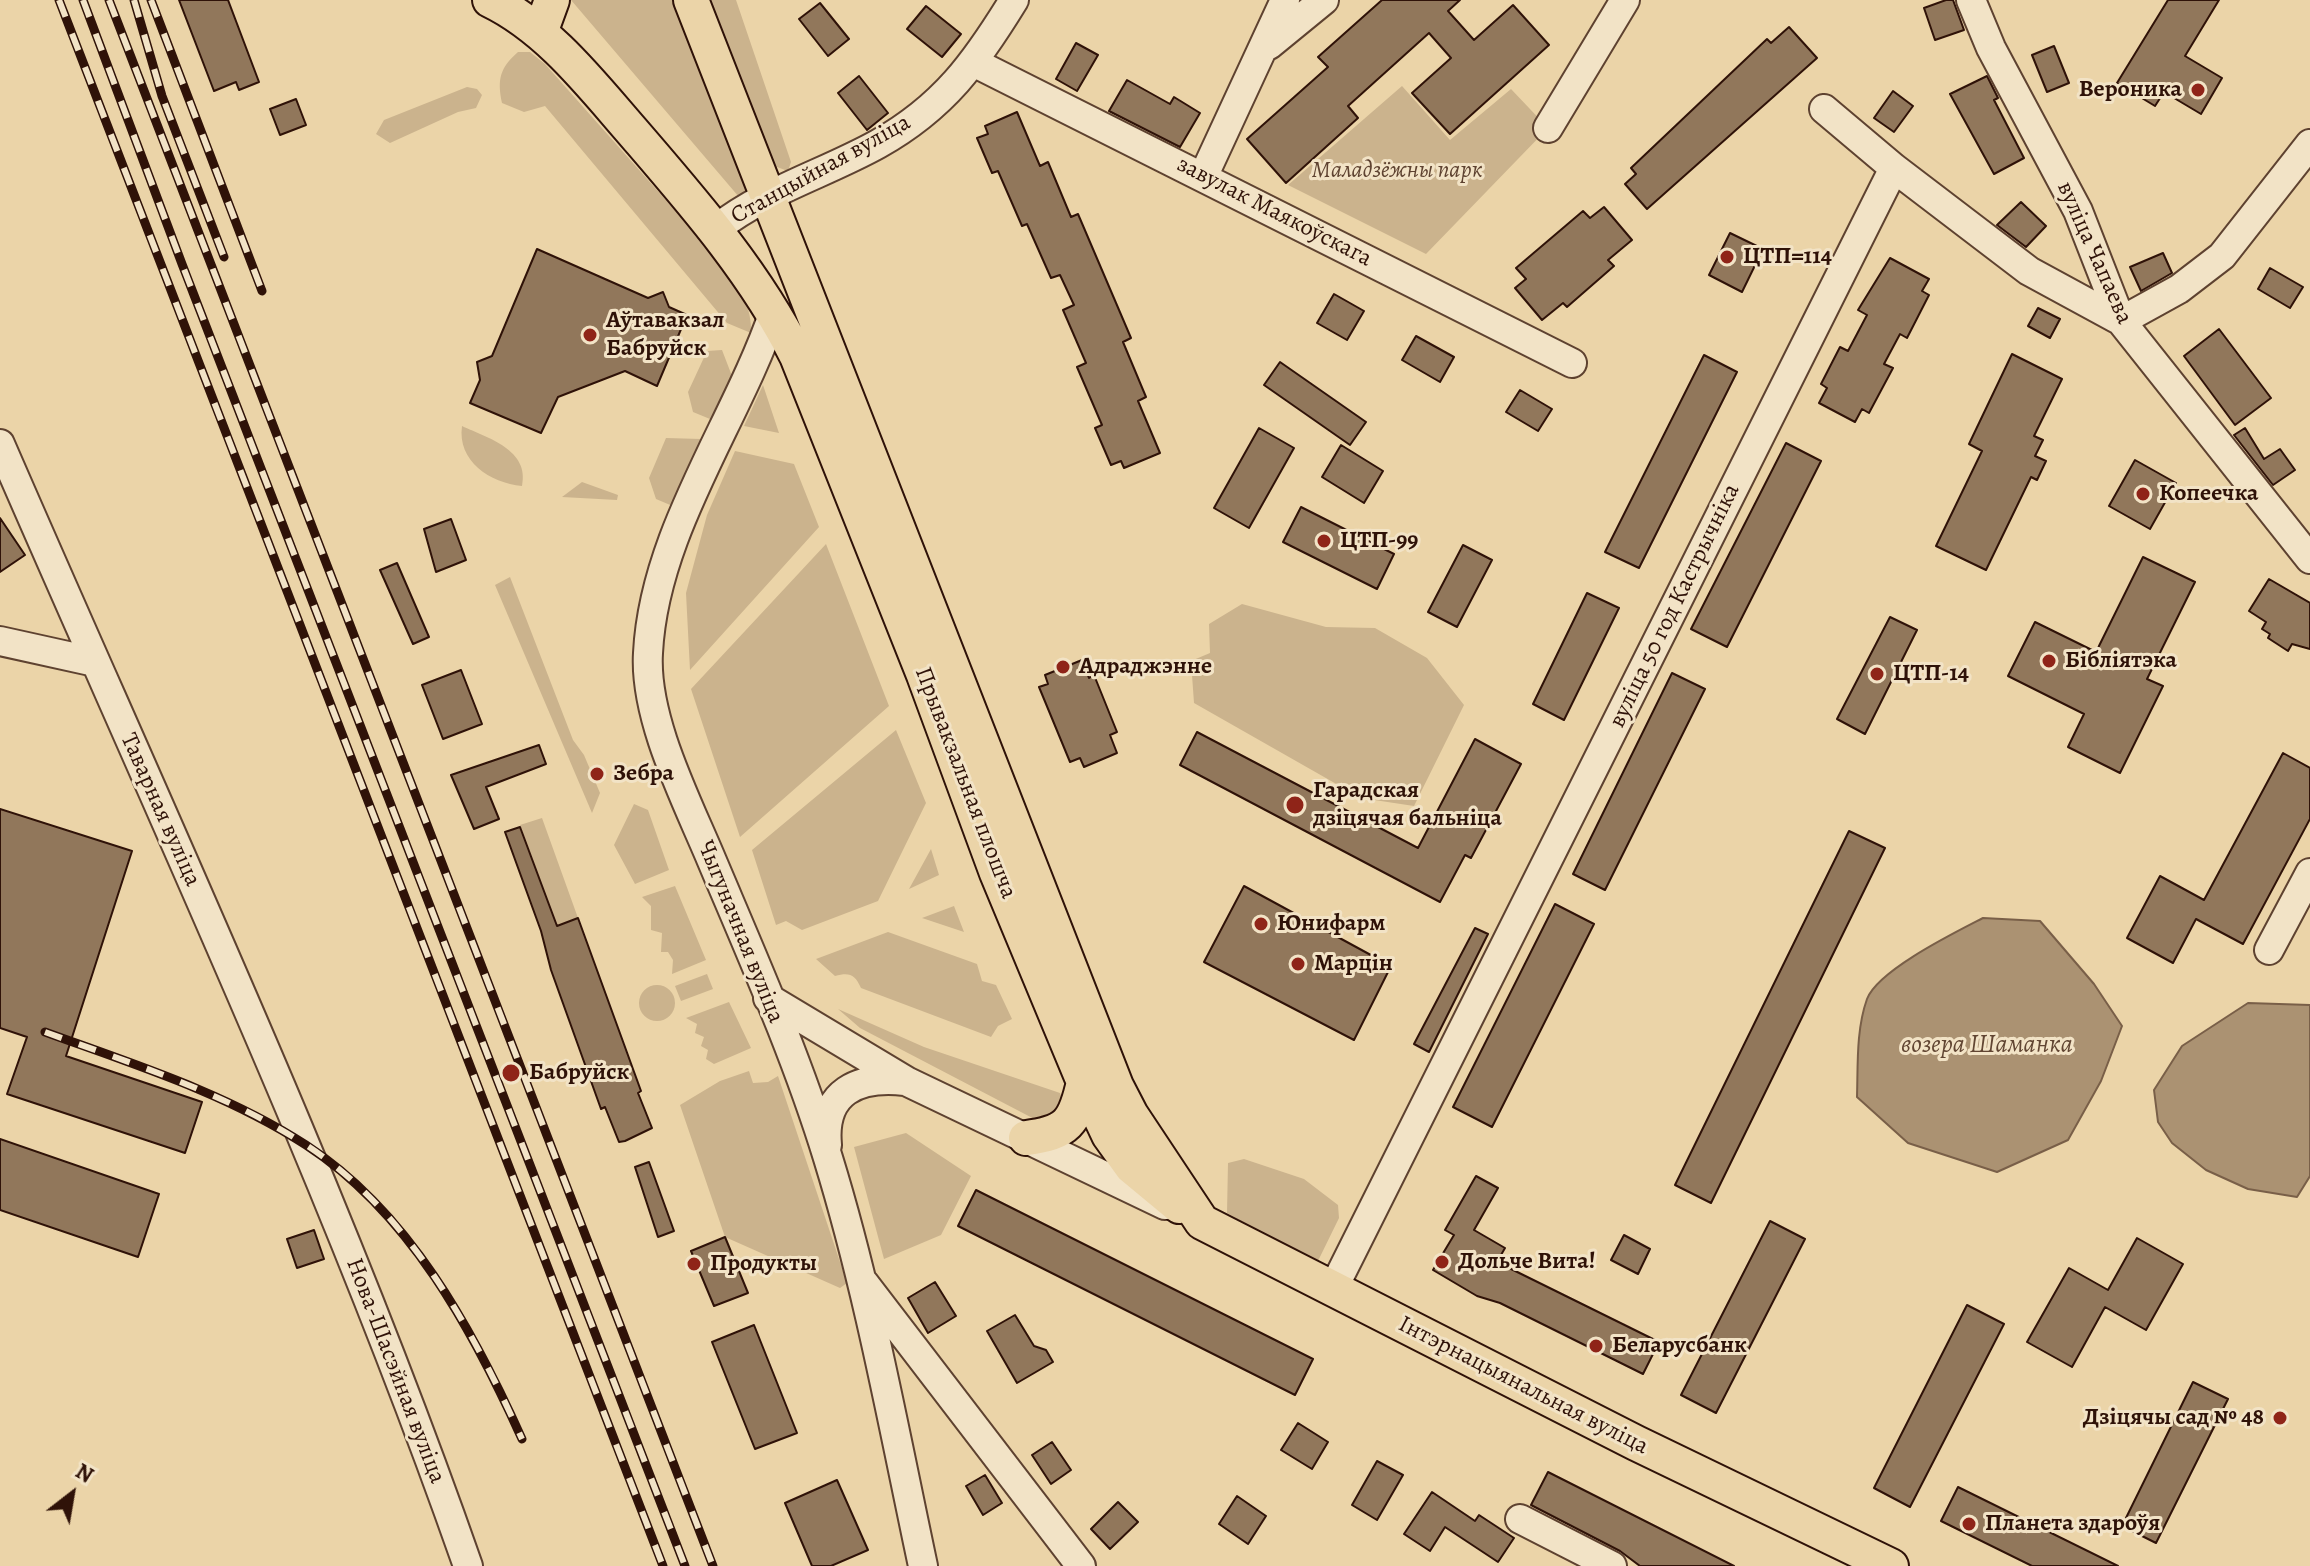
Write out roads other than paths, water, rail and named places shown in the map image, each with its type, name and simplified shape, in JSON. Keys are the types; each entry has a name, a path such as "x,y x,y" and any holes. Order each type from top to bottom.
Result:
{"main road":[{"path":"691,0 821,338"},
{"path":"523,7 601,96 726,222 821,338"},
{"name":"Прывакзальная плошча","path":"726,222 802,370 924,675 997,873 1109,1135 1132,1167 1153,1188 1202,1222"},
{"name":"Прывакзальная плошча","path":"821,338 1116,1086 1173,1181"},
{"path":"1026,1138 1055,1134 1070,1122 1079,1105 1084,1082"},
{"name":"Інтэрнацыянальная вуліца","path":"1173,1181 1202,1222 1636,1443 1891,1566"}],"street":[{"name":"Станцыйная вуліца","path":"726,222 767,194 878,144 931,108 975,63 1014,0"},
{"path":"1203,177 1285,0"},
{"path":"1262,50 1324,0"},
{"path":"1548,128 1625,0"},
{"name":"вуліца Чапаева","path":"1971,0 1991,48 2078,211 2121,321 2310,559"},
{"name":"завулак Маякоўскага","path":"975,63 1572,363"},
{"path":"1824,109 1894,168 2029,271 2121,321 2179,289 2222,256 2310,144"},
{"name":"вуліца 50 год Кастрычніка","path":"1333,1289 1894,168"},
{"name":"Чыгуначная вуліца","path":"774,312 760,353 720,434 675,539 658,597 647,653 651,695 673,765 768,998 828,1158 882,1377 923,1566"},
{"name":"Таварная вуліца","path":"0,444 319,1177"},
{"path":"0,641 95,662"},
{"path":"2269,950 2310,873"},
{"path":"768,998 908,1082 1202,1222"},
{"path":"828,1158 828,1115 845,1091 880,1079 908,1082"},
{"name":"Нова-Шасэйная вуліца","path":"319,1177 434,1468 468,1566"},
{"path":"858,1276 1081,1566"},
{"path":"882,1377 900,1358 923,1357"},
{"path":"1520,1519 1612,1566"}],"water":[{"name":"возера Шаманка","path":"1983,918 2040,921 2094,984 2122,1026 2101,1081 2068,1140 1997,1172 1908,1143 1857,1097 1861,1023 1867,999 1874,988 1901,964"},
{"path":"2248,1003 2310,1005 2310,1176 2297,1197 2248,1189 2206,1170 2172,1143 2158,1122 2154,1090 2182,1046"}],"railway":[{"path":"59,0 663,1566"},
{"path":"83,0 685,1566"},
{"path":"109,0 713,1566"},
{"path":"134,0 162,96 224,257"},
{"path":"151,0 262,291"},
{"path":"45,1032 145,1068 244,1110 306,1145 343,1172 407,1239 434,1276 482,1356 522,1439"}],"place":[{"name":"Вероника","path":"2198,90"},
{"name":"ЦТП=114","path":"1727,257"},
{"name":"Аўтавакзал Бабруйск","path":"590,335"},
{"name":"Копеечка","path":"2143,494"},
{"name":"ЦТП-99","path":"1324,541"},
{"name":"Бібліятэка","path":"2049,661"},
{"name":"Адраджэнне","path":"1063,667"},
{"name":"ЦТП-14","path":"1877,674"},
{"name":"Зебра","path":"597,774"},
{"name":"Гарадская дзіцячая бальніца","path":"1295,805"},
{"name":"Юнифарм","path":"1261,924"},
{"name":"Марцін","path":"1298,964"},
{"name":"Бабруйск","path":"511,1073"},
{"name":"Дольче Вита!","path":"1442,1262"},
{"name":"Продукты","path":"694,1264"},
{"name":"Беларусбанк","path":"1596,1346"},
{"name":"Дзіцячы сад № 48","path":"2280,1418"},
{"name":"Планета здароўя","path":"1969,1524"}],"park label":[{"name":"Маладзёжны парк","path":"1397,171"}]}
